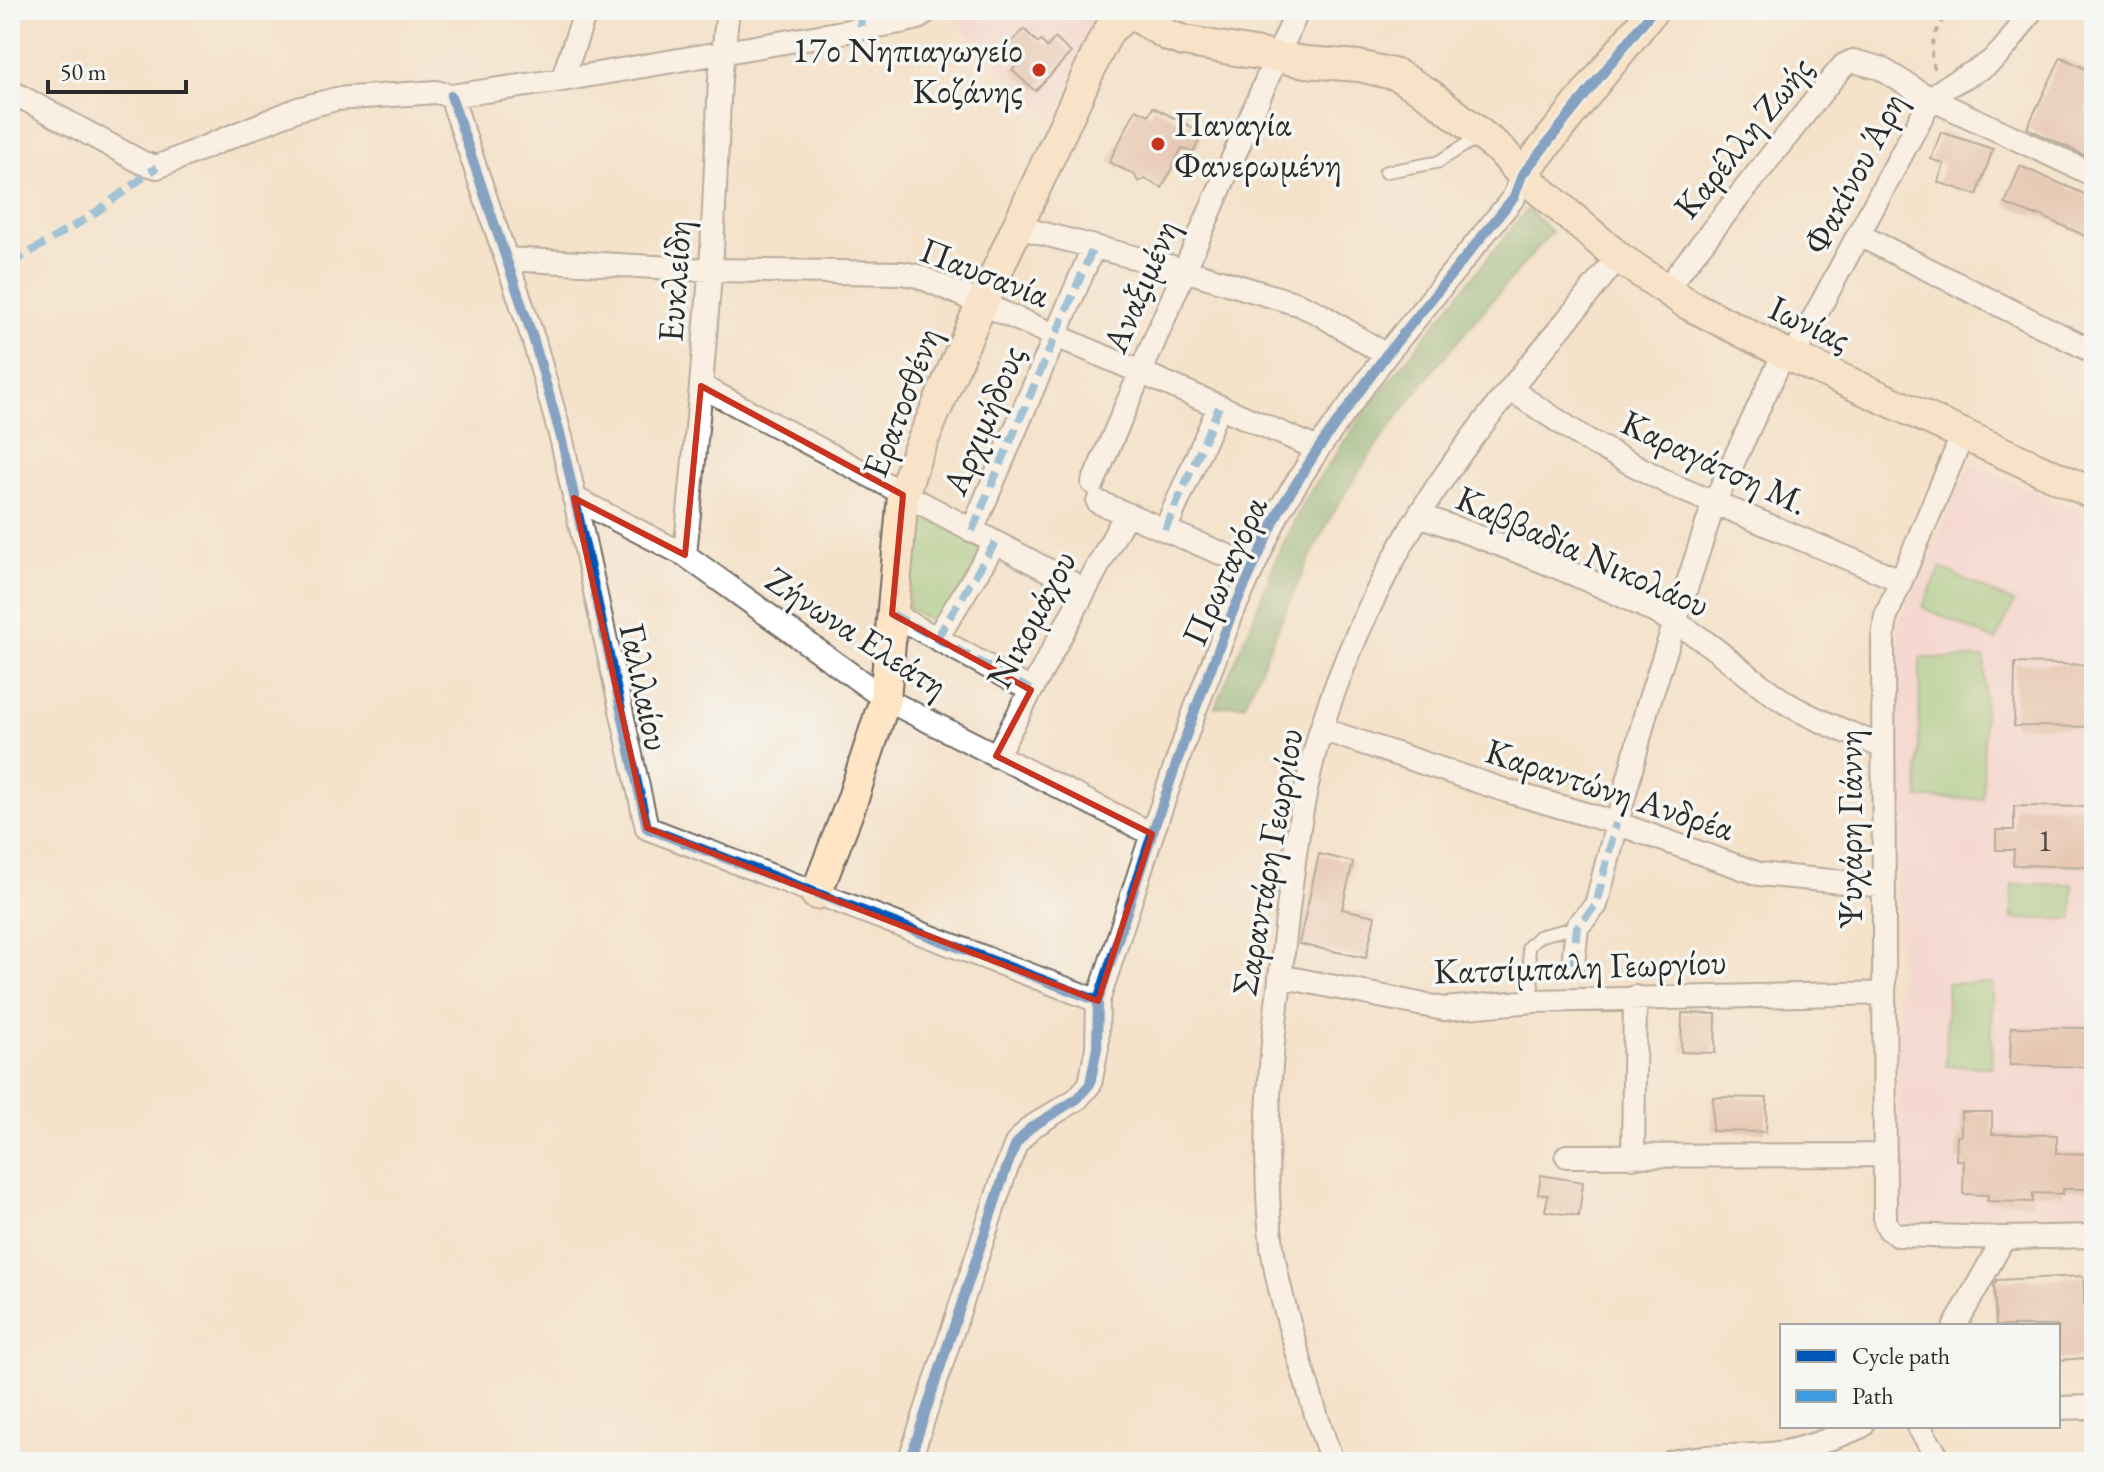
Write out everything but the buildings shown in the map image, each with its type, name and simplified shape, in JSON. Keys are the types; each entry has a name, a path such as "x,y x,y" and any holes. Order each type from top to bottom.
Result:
{"main road":[{"path":"1532,184 1653,10"},
{"name":"Ιωνίας","path":"1120,13 1139,38 1173,54 1273,64 1391,90 1532,184"},
{"name":"Ερατοσθένη","path":"816,894 852,801 885,699 903,495 916,456 981,305 1102,43 1120,13"},
{"name":"Ιωνίας","path":"1273,64 1305,62 1359,66 1397,75 1429,94 1502,151 1532,184 1612,252 1665,290 1733,329 2094,494"}],"street":[{"path":"562,80 586,10"},
{"name":"Ευκλείδη","path":"685,555 701,386 722,53 728,10"},
{"path":"10,91 143,163 157,167 298,109 336,99 436,92 451,96 562,80 722,53 860,20 909,20 928,10"},
{"name":"Αναξιμένη","path":"1126,514 1096,493 1140,373 1298,10"},
{"name":"Φακίνου Άρη","path":"1577,927 1596,905 1647,708 1714,503 1788,355 1937,93 1986,65 2002,52 2032,10"},
{"name":"Καρέλλη Ζωής","path":"1665,290 1844,65 1853,61 1866,62 1937,93 2094,175"},
{"name":"Γαλιλαίου","path":"451,96 534,341 574,498 647,828 1098,1001"},
{"name":"Πρωταγόρα","path":"909,1462 1016,1144 1030,1128 1077,1099 1090,1084 1097,1048 1098,1001 1195,710 1252,566 1280,509 1318,449 1386,355 1514,197 1532,184"},
{"path":"1017,227 1184,270 1298,304 1386,355"},
{"path":"1859,235 2094,352"},
{"name":"Αρχιμήδους","path":"972,531 1093,248"},
{"name":"Σαραντάρη Γεωργίου","path":"1333,1462 1286,1311 1273,1251 1268,1184 1270,1072 1280,976 1302,816 1321,729 1361,630 1400,547 1440,480 1511,390 1612,252"},
{"name":"Παυσανία","path":"508,259 710,270 902,273 934,282 1318,449"},
{"path":"701,386 1085,590"},
{"name":"Καραγάτση Μ.","path":"1511,390 1623,460 1714,503 1900,580"},
{"path":"1165,530 1219,407"},
{"name":"Ψυχάρη Γιάννη","path":"1963,434 1900,580 1886,616 1883,639 1885,1221 1897,1235 2004,1238"},
{"name":"Ζήνωνα Ελεάτη","path":"574,498 685,555 885,699 1152,834"},
{"path":"1126,514 1252,566"},
{"name":"Νικομάχου","path":"996,756 1126,514"},
{"name":"Καββαδία Νικολάου","path":"1419,515 1528,555 1675,622 1786,702 1883,747"},
{"path":"937,638 995,543"},
{"path":"892,614 1031,690"},
{"name":"Καραντώνη Ανδρέα","path":"1321,729 1507,791 1616,823 1759,874 1884,886"},
{"path":"1573,964 1577,927"},
{"name":"Κατσίμπαλη Γεωργίου","path":"1280,976 1444,1009 1635,997 1884,993"},
{"path":"1633,1157 1635,997"},
{"path":"1567,1156 1885,1155"},
{"path":"1956,1324 2004,1238 2094,1236"},
{"path":"2060,1408 2094,1407"},
{"path":"1672,1462 1691,1457 1784,1452 1857,1428"},
{"path":"1919,1428 1941,1462"}],"lane":[{"path":"1385,172 1438,162 1470,142"},
{"path":"1534,1001 1528,947 1539,936 1577,927"}],"path":[{"path":"1937,93 1931,41 1950,10"}],"highlighted area":[{"path":"701,386 903,495 892,614 1031,690 996,756 1152,834 1098,1001 647,828 574,498 685,555"}],"shaded area":[{"name":"17ο Νηπιαγωγείο Κοζάνης","path":"952,10 1088,10 1099,20 1051,120 948,14"},
{"path":"1970,463 2094,518 2094,1224 1898,1224 1897,625"}],"green space":[{"path":"1527,209 1552,232 1439,364 1361,468 1312,554 1245,704 1215,707 1275,561 1304,500 1367,409"},
{"path":"917,512 985,549 939,626 908,608"},
{"path":"1941,568 2014,603 1996,641 1922,607"},
{"path":"1920,658 1985,658 1983,799 1918,798"},
{"path":"2012,884 2073,884 2073,919 2012,919"},
{"path":"1947,983 1992,983 1992,1067 1946,1066"}],"marked path":[{"path":"860,10 861,29"},
{"path":"10,264 92,215 157,167"},
{"path":"972,531 1093,248"},
{"path":"1165,530 1219,407"},
{"path":"937,638 995,543"},
{"path":"892,614 1031,690"},
{"path":"1573,964 1577,927 1596,905 1616,823"}],"cycle path":[{"path":"909,1462 1016,1144 1030,1128 1077,1099 1090,1084 1097,1048 1098,1001 1152,834 1233,611 1280,509 1318,449 1386,355 1514,197 1522,175 1653,10"},
{"path":"451,96 534,341 562,441 647,828 1098,1001"}],"place":[{"name":"17ο Νηπιαγωγείο Κοζάνης","path":"1039,70"},
{"name":"Παναγία Φανερωμένη","path":"1158,144"}]}
